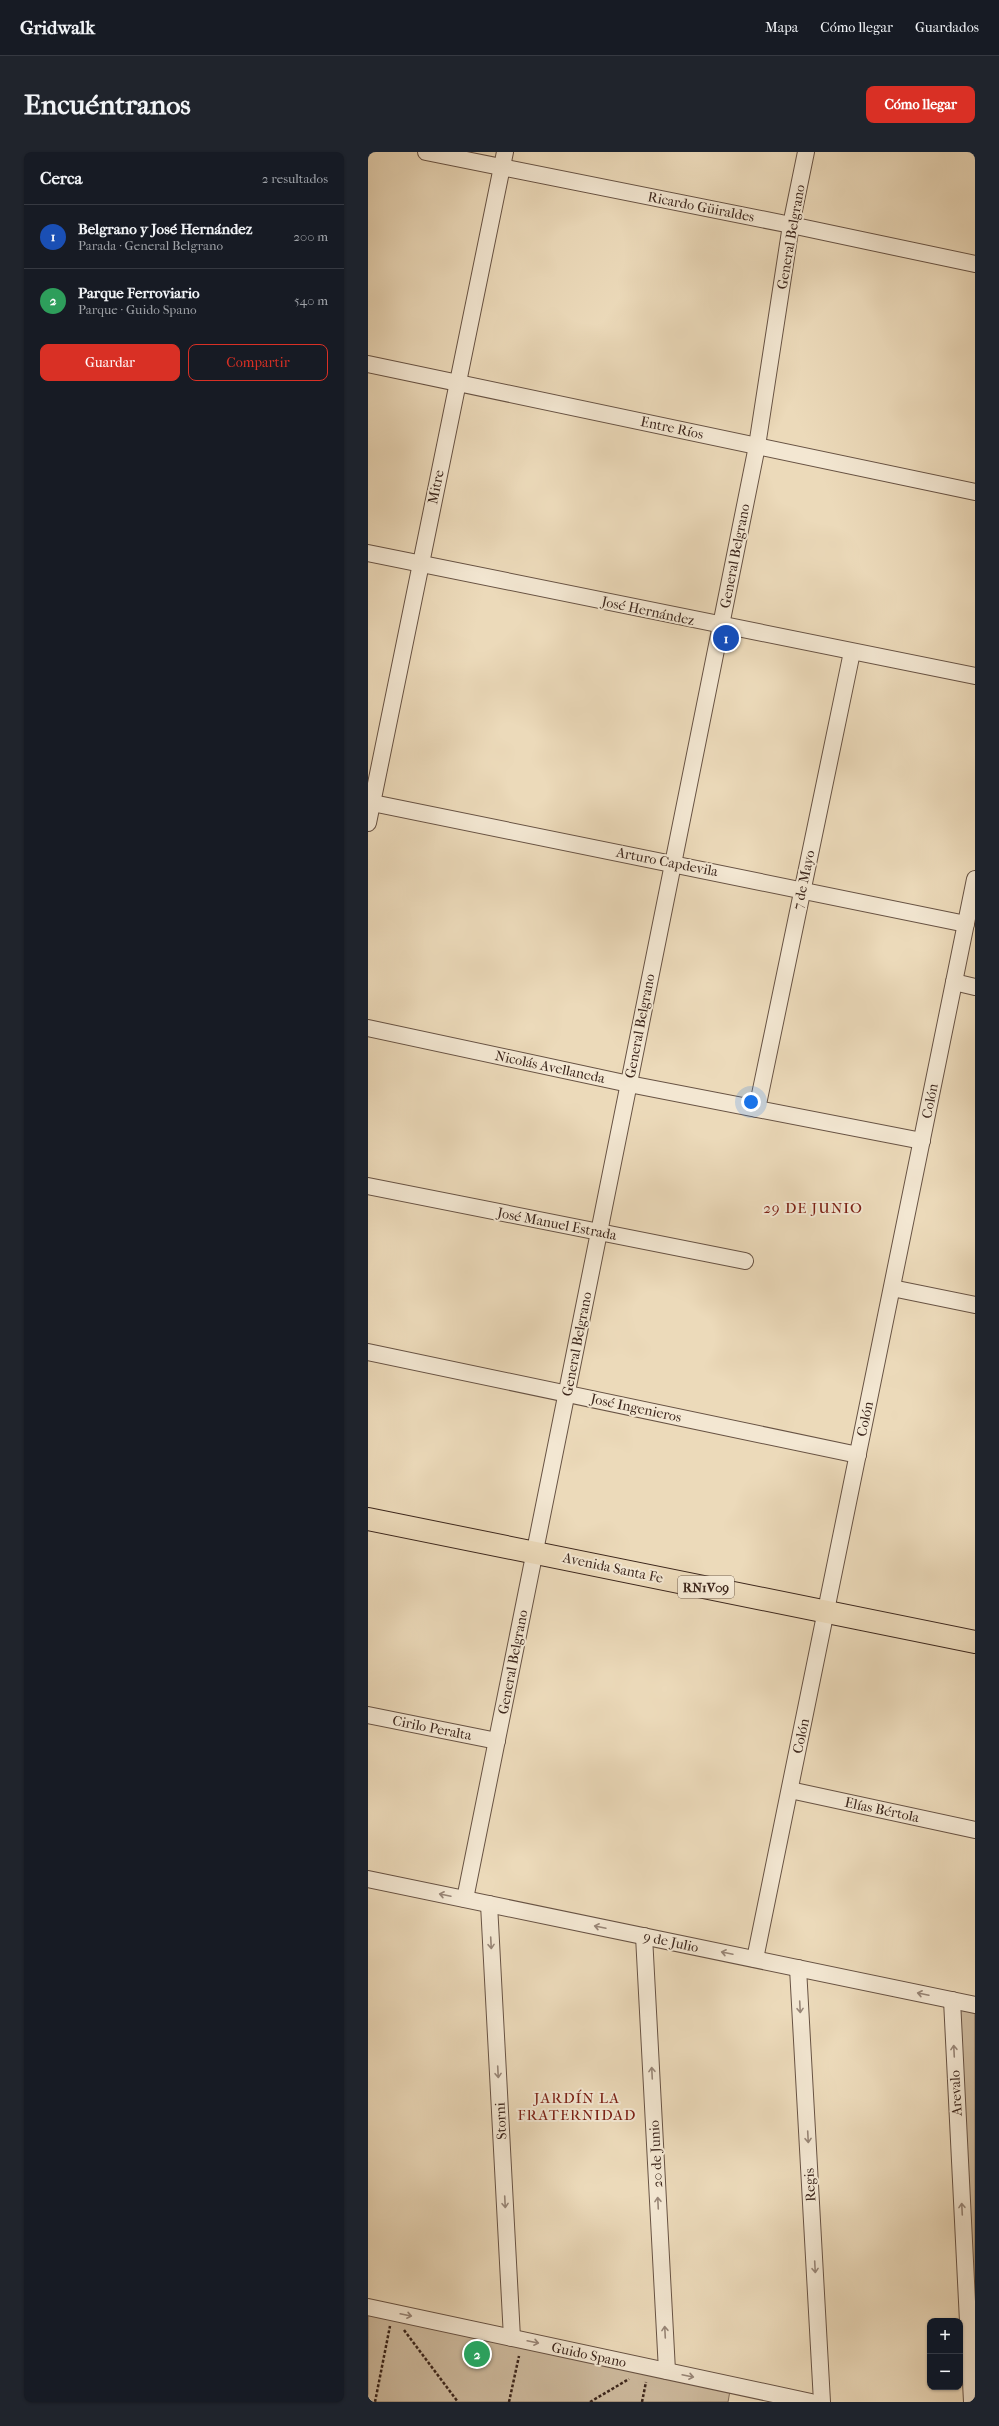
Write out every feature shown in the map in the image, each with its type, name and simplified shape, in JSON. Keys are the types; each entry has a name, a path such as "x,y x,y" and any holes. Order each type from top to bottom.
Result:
{"main road":[{"name":"Avenida Santa Fe","path":"368,1519 975,1642"}],"street":[{"name":"Ricardo Güiraldes","path":"426,152 503,160 791,225 975,264"},
{"name":"General Belgrano","path":"465,1899 757,446 791,225 806,152"},
{"name":"Mitre","path":"368,823 370,802 421,564 503,160"},
{"name":"Entre Ríos","path":"368,364 975,492"},
{"name":"José Hernández","path":"368,553 721,626 975,676"},
{"name":"7 de Mayo","path":"757,1109 852,652"},
{"name":"Arturo Capdevila","path":"370,802 803,889 966,924"},
{"name":"Colón","path":"755,1959 975,879"},
{"path":"954,982 975,987"},
{"name":"Nicolás Avellaneda","path":"368,1028 629,1084 922,1141"},
{"name":"José Manuel Estrada","path":"368,1186 745,1261"},
{"path":"892,1288 975,1305"},
{"name":"José Ingenieros","path":"368,1352 858,1455"},
{"name":"Cirilo Peralta","path":"368,1714 497,1741"},
{"name":"Elías Bértola","path":"790,1790 975,1830"},
{"name":"9 de Julio","path":"368,1879 975,2004"},
{"name":"Storni","path":"489,1904 518,2339"},
{"name":"20 de Junio","path":"644,1936 667,2371"},
{"name":"Regis","path":"798,1968 822,2402"},
{"name":"Arevalo","path":"952,2000 972,2402"},
{"name":"Guido Spano","path":"368,2307 649,2367 783,2399 811,2402"}],"path":[{"path":"375,2402 392,2313"},
{"path":"392,2313 458,2402"},
{"path":"509,2402 518,2339"},
{"path":"590,2402 649,2367"},
{"path":"642,2402 649,2367"}],"shaded area":[{"path":"952,2000 975,2005 975,2402"},
{"path":"368,2307 731,2385 728,2402 368,2402"}],"place":[{"name":"Belgrano y José Hernández","path":"726,638"},
{"name":"Parque Ferroviario","path":"477,2354"}],"district":[{"name":"29 DE JUNIO","path":"813,1208"},
{"name":"JARDÍN LA FRATERNIDAD","path":"577,2106"}]}
